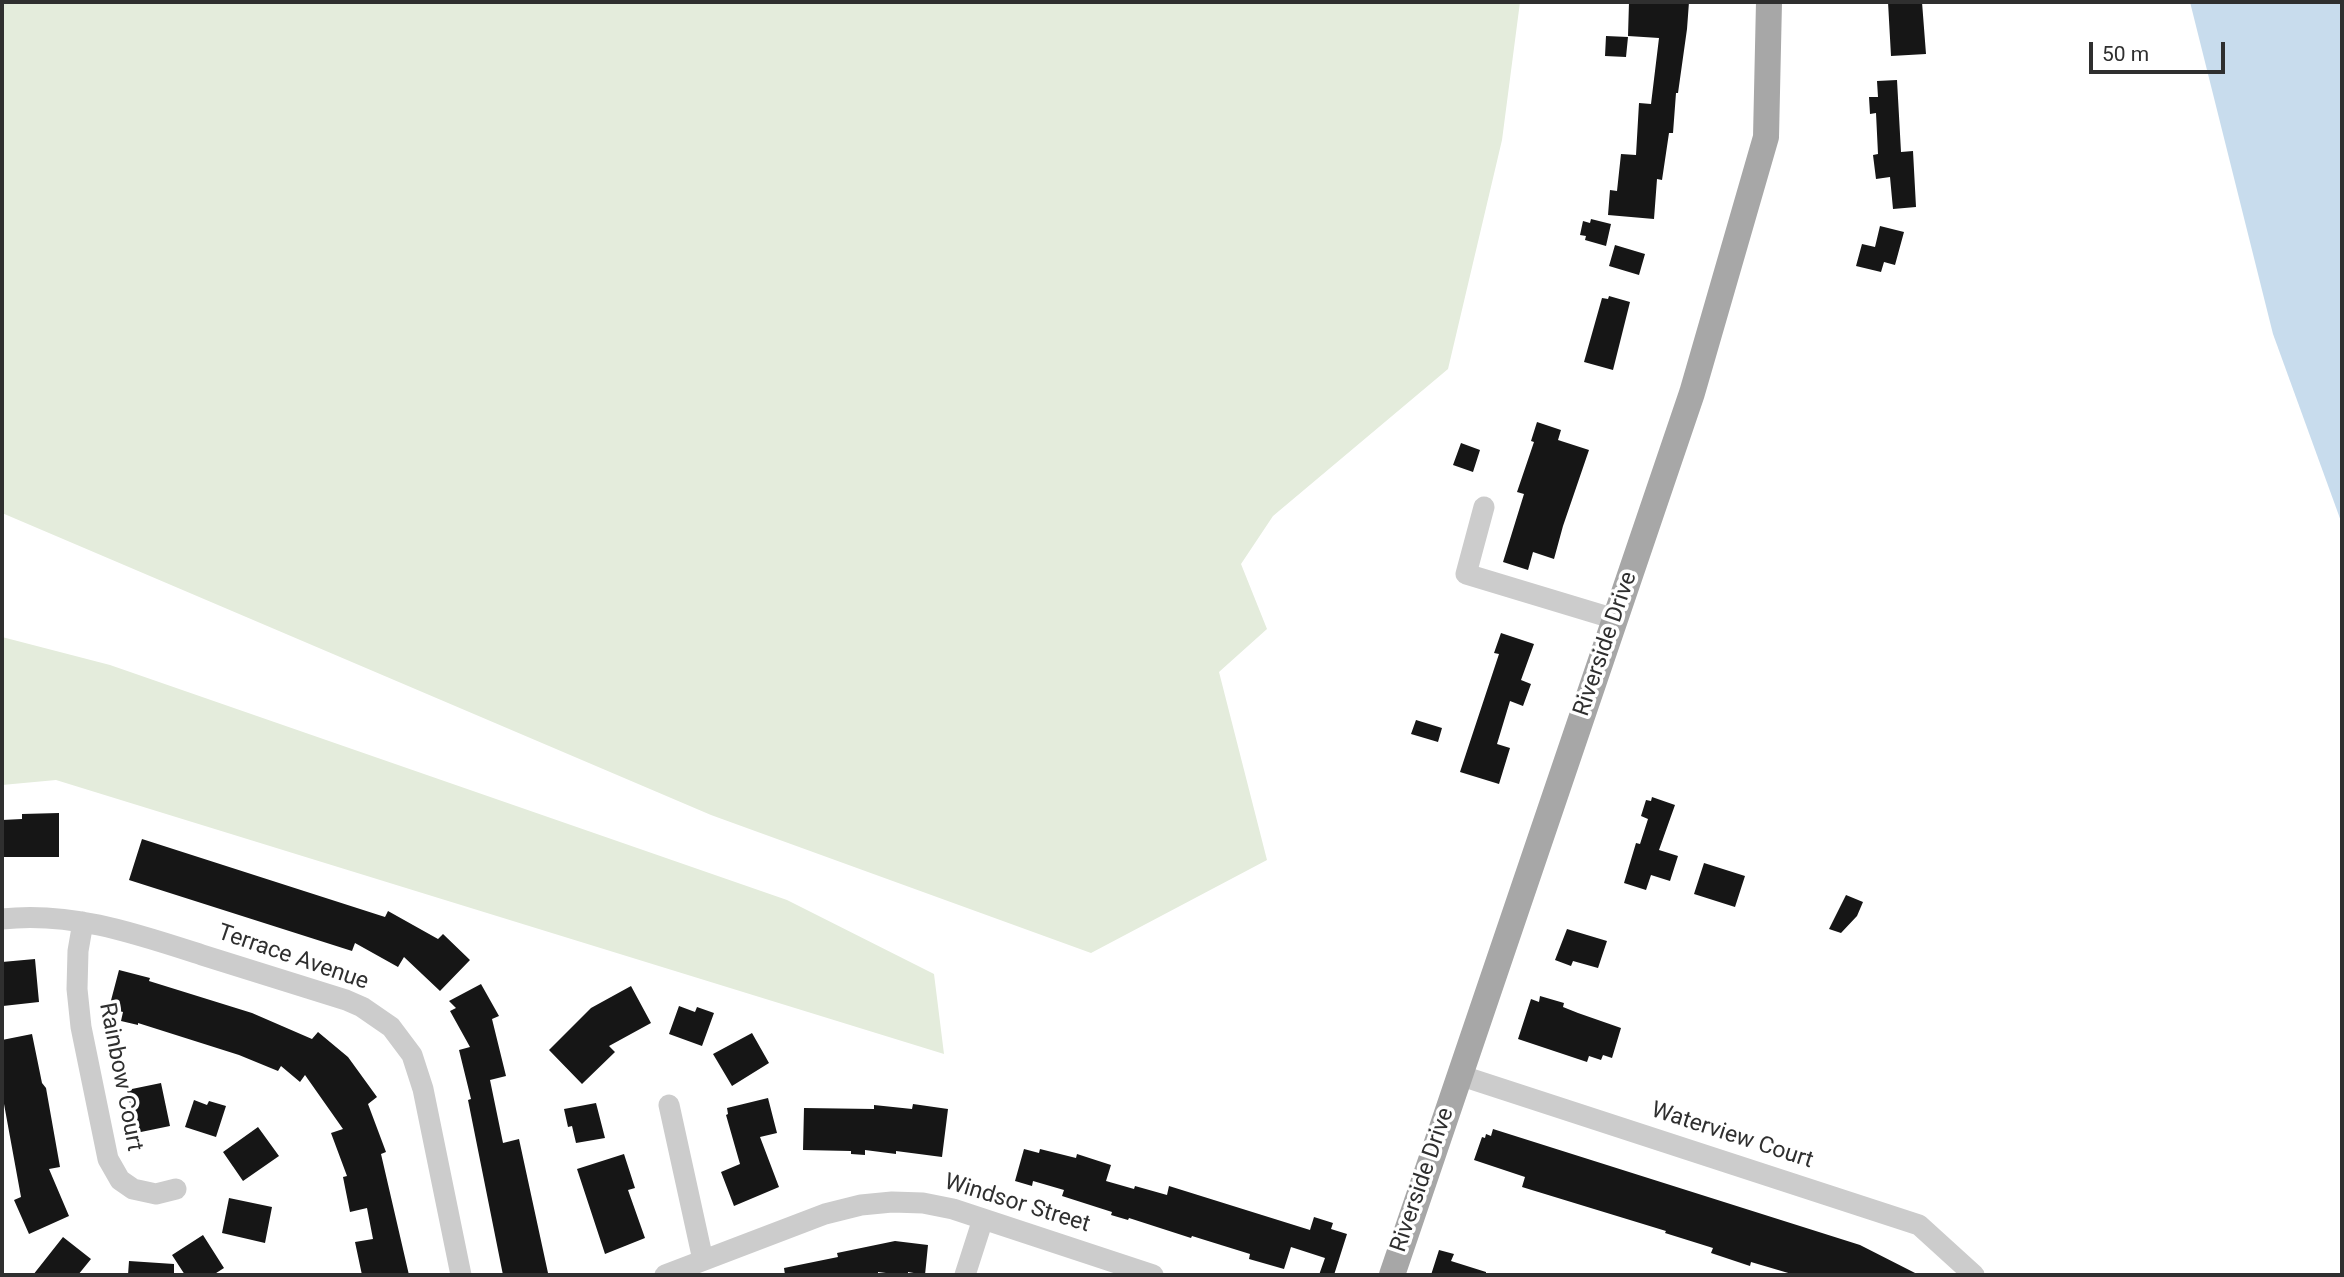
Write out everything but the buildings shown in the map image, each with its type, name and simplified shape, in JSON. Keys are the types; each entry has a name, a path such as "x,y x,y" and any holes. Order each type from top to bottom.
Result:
{"main road":[{"name":"Riverside Drive","path":"1392,1275 1692,393 1766,137 1769,2"}],"street":[{"path":"1484,507 1466,574 1615,619"},
{"name":"Terrace Avenue","path":"2,919 16,917 83,922 118,929 346,1000 370,1011 391,1027 412,1055 419,1072 461,1275"},
{"name":"Rainbow Court","path":"83,922 78,951 78,1002 108,1159 120,1180 133,1189 156,1194 176,1189"},
{"name":"Waterview Court","path":"1459,1075 1919,1225 1974,1275"},
{"path":"669,1105 703,1259"},
{"name":"Windsor Street","path":"665,1275 825,1214 861,1205 892,1202 923,1203 953,1209 1153,1275"},
{"path":"965,1275 983,1219"}],"green space":[{"path":"2,2 1520,2 1502,140 1448,369 1273,516 1241,564 1267,629 1219,672 1267,860 1091,953 711,815 2,513"},
{"path":"2,637 110,665 787,900 934,974 944,1054 56,780 2,785"}],"water":[{"path":"2190,2 2342,2 2342,524 2273,334"}]}
